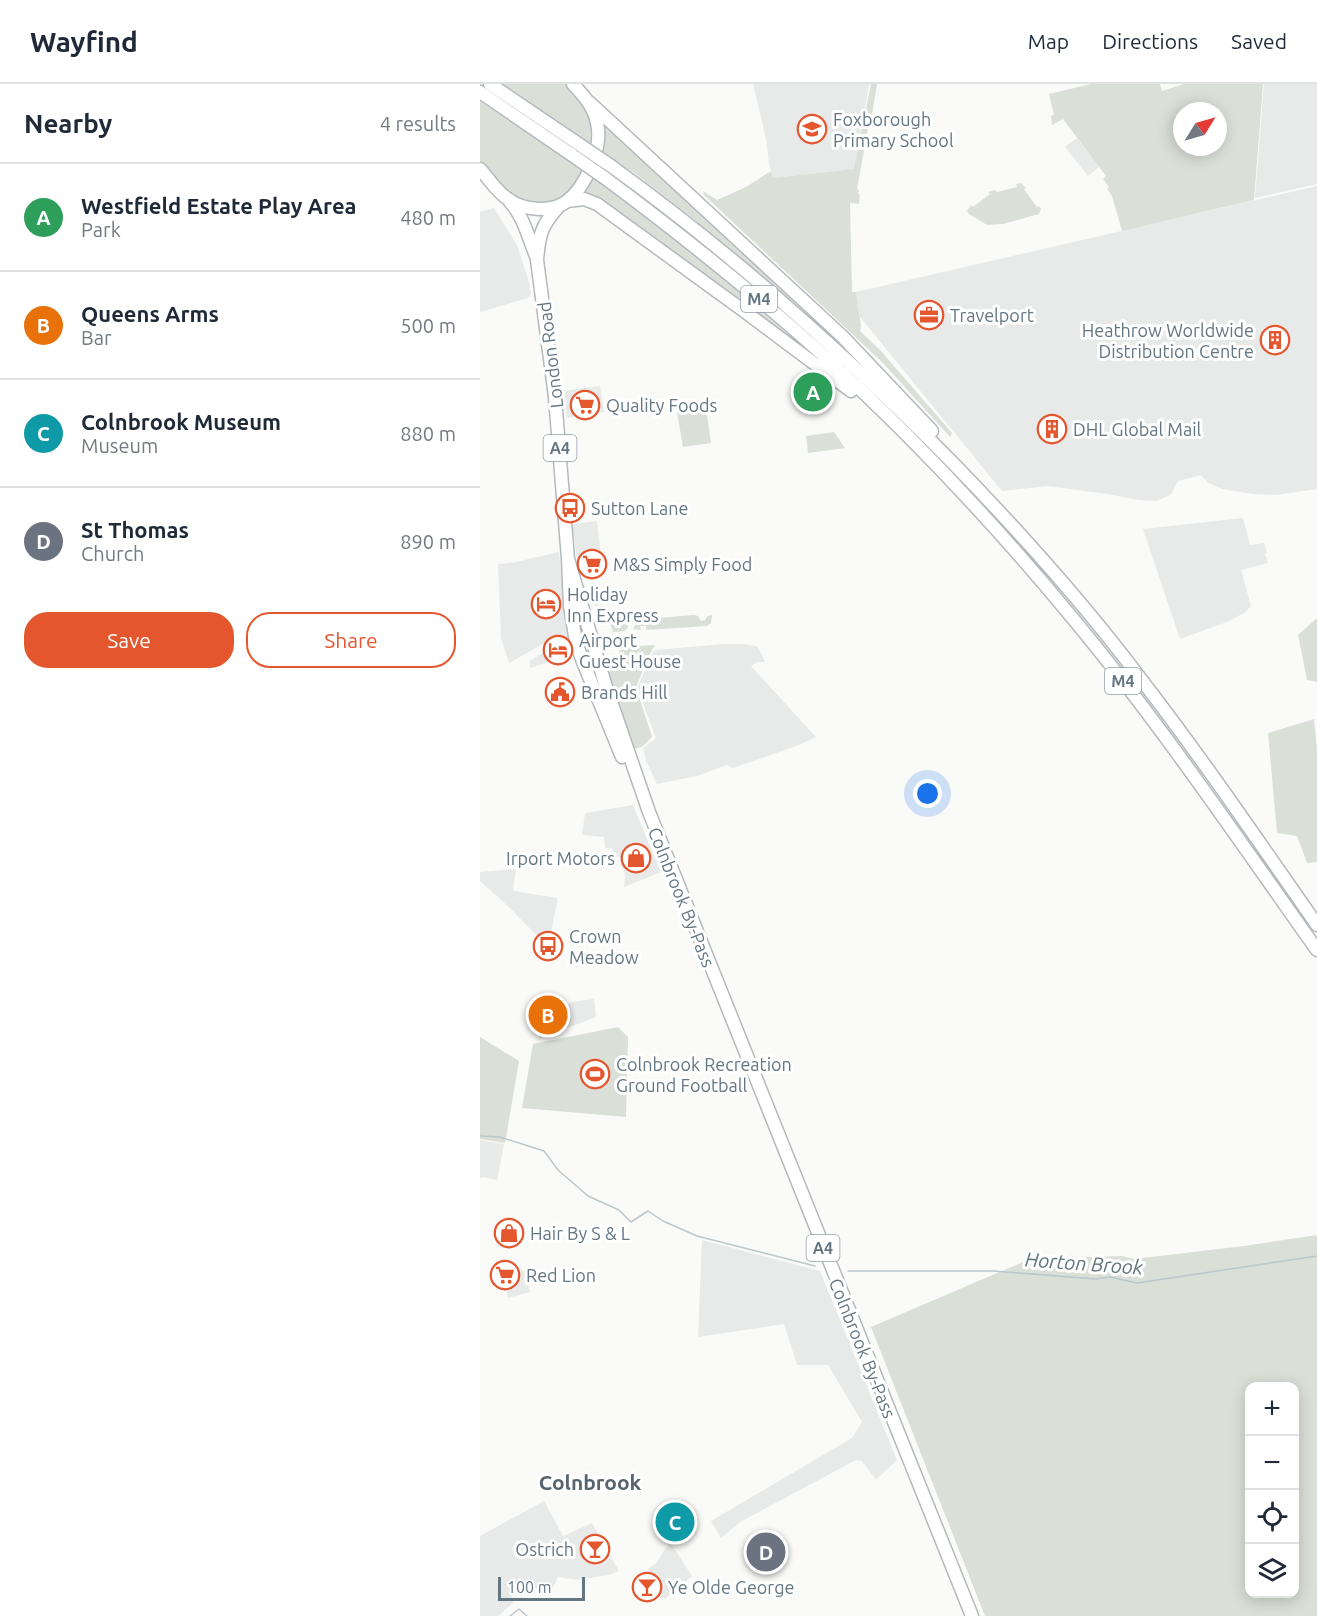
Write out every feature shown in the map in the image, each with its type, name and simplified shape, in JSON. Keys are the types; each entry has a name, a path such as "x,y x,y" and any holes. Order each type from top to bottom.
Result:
{"highway":[{"name":"M4","path":"490,84 578,151 715,245 777,297 917,426 1013,525 1140,677 1317,925"},
{"path":"573,84 589,102"},
{"name":"M4","path":"480,92 578,151"},
{"name":"M4","path":"589,102 856,349 989,493 1013,525"},
{"name":"London Road","path":"589,102 597,123 599,141 592,164 578,189 549,217 542,228 537,260 555,397 568,559 569,603 582,662 613,738"},
{"name":"London Road","path":"480,169 517,209 537,260"},
{"name":"M4","path":"608,172 831,363 903,433 1011,547 1099,650 1167,738 1317,950"},
{"name":"M4","path":"563,203 584,199 597,204 822,368 903,433"},
{"path":"509,200 533,208 563,203"},
{"name":"London Road","path":"568,559 615,715"},
{"name":"Colnbrook By-Pass","path":"615,715 648,812 972,1616"},
{"name":"Colnbrook By-Pass","path":"613,738 648,812"}],"shaded area":[{"path":"500,84 567,84 591,115 594,146"},
{"name":"Foxborough Primary School","path":"753,84 869,84 855,169 773,178"},
{"path":"871,84 877,84 857,189 860,194 859,204 850,203 852,292 856,292 860,331 880,350 952,433 950,437 883,363 704,195 703,191 717,200 746,187 771,171 773,178 854,169"},
{"path":"1091,84 1160,84 1162,91 1184,84 1263,84 1254,200 1122,231 1112,196 1107,189 1109,187 1103,179 1106,176 1063,119 1052,125 1051,116 1054,115 1049,94"},
{"path":"1264,84 1317,84 1317,184 1255,198"},
{"path":"480,101 584,171 575,184 565,194 542,203 530,203 518,199 506,191 480,162"},
{"path":"602,124 606,125 824,327 690,216 632,171 600,151"},
{"path":"1077,138 1099,167 1088,176 1065,147"},
{"path":"591,175 696,256 797,343 795,344 581,194"},
{"path":"1021,183 1037,207 1041,209 1039,214 1003,224 987,225 967,211 971,205 973,207 990,194 988,192 1017,187 1016,184"},
{"path":"1317,186 1317,489 1276,495 1253,494 1223,489 1208,483 1201,475 1178,481 1170,495 1157,501 1048,486 1002,491 860,317 856,292"},
{"path":"494,208 517,245 531,294 528,298 480,312 480,212"},
{"path":"600,386 604,412 567,418 563,391"},
{"path":"706,408 711,443 683,447 677,412"},
{"path":"834,432 845,448 808,453 806,436"},
{"path":"1243,518 1250,545 1264,543 1268,563 1241,570 1251,606 1244,613 1227,622 1180,639 1143,529"},
{"path":"597,521 602,564 597,571 579,573 572,524"},
{"path":"559,552 568,638 543,644 509,663 501,638 498,564"},
{"path":"593,603 610,611 636,614 627,629 613,632 609,619"},
{"path":"712,615 711,623 707,626 646,630 646,626 640,626 641,630 633,629 636,624 646,619 698,616 701,621"},
{"path":"1317,618 1317,682 1307,680 1298,635"},
{"path":"724,644 745,644 758,647 765,662 757,662 751,666 816,737 733,768 727,765 697,776 657,784 643,748 656,738 637,688 653,652"},
{"path":"655,645 636,687 652,737 642,747 634,749 607,677 620,650 632,646"},
{"path":"564,649 568,654 568,659 530,668 530,661 541,654"},
{"path":"1314,719 1317,749 1317,862 1307,863 1297,836 1277,833 1268,733"},
{"path":"633,805 661,872 624,887 625,876 620,857 613,856 612,848 605,848 604,837 582,835 585,813"},
{"path":"516,869 513,891 558,898 551,932 543,942 480,881 480,872"},
{"path":"594,999 596,1017 539,1039 546,1004 559,1007 560,1004 568,1005 571,1002"},
{"path":"618,1027 628,1037 626,1117 522,1108 533,1044"},
{"path":"480,1037 519,1061 505,1143 480,1139"},
{"path":"480,1140 504,1144 497,1180 480,1178"},
{"path":"1317,1235 1317,1616 985,1616 871,1327 1030,1259 1122,1256 1134,1259"},
{"path":"702,1240 820,1271 897,1460 876,1480 862,1461 856,1460 740,1522 721,1538 711,1521 852,1438 862,1422 828,1365 797,1365 784,1324 698,1337"},
{"path":"509,1266 525,1271 530,1292 508,1298 501,1267"},
{"path":"544,1501 563,1536 592,1523 619,1571 578,1580 558,1577 551,1591 508,1582 513,1603 498,1616 480,1616 480,1536"},
{"path":"670,1542 692,1576 666,1598 651,1597 639,1583 650,1573 648,1569 656,1563"}],"waterway":[{"name":"Horton Brook","path":"480,1136 500,1137 544,1151 558,1170 588,1196 619,1210 631,1222 648,1211 663,1221 697,1236 815,1266"},
{"name":"Horton Brook","path":"848,1271 993,1271 1096,1279 1110,1277 1137,1283 1317,1256"},
{"path":"510,1616 519,1609 527,1616"}],"place":[{"name":"Foxborough Primary School","path":"812,129"},
{"name":"Travelport","path":"929,315"},
{"name":"Heathrow Worldwide Distribution Centre","path":"1275,340"},
{"name":"Westfield Estate Play Area","path":"813,392"},
{"name":"Quality Foods","path":"585,405"},
{"name":"DHL Global Mail","path":"1052,429"},
{"name":"Sutton Lane","path":"570,508"},
{"name":"M&S Simply Food","path":"592,564"},
{"name":"Holiday Inn Express","path":"546,604"},
{"name":"Airport Guest House","path":"558,650"},
{"name":"Brands Hill","path":"560,692"},
{"name":"Irport Motors","path":"636,858"},
{"name":"Crown Meadow","path":"548,946"},
{"name":"Queens Arms","path":"548,1015"},
{"name":"Colnbrook Recreation Ground Football","path":"595,1074"},
{"name":"Hair By S & L","path":"509,1233"},
{"name":"Red Lion","path":"505,1275"},
{"name":"Colnbrook Museum","path":"675,1522"},
{"name":"Ostrich","path":"595,1549"},
{"name":"St Thomas","path":"766,1552"},
{"name":"Ye Olde George","path":"647,1587"}],"district":[{"name":"Colnbrook","path":"590,1482"}]}
